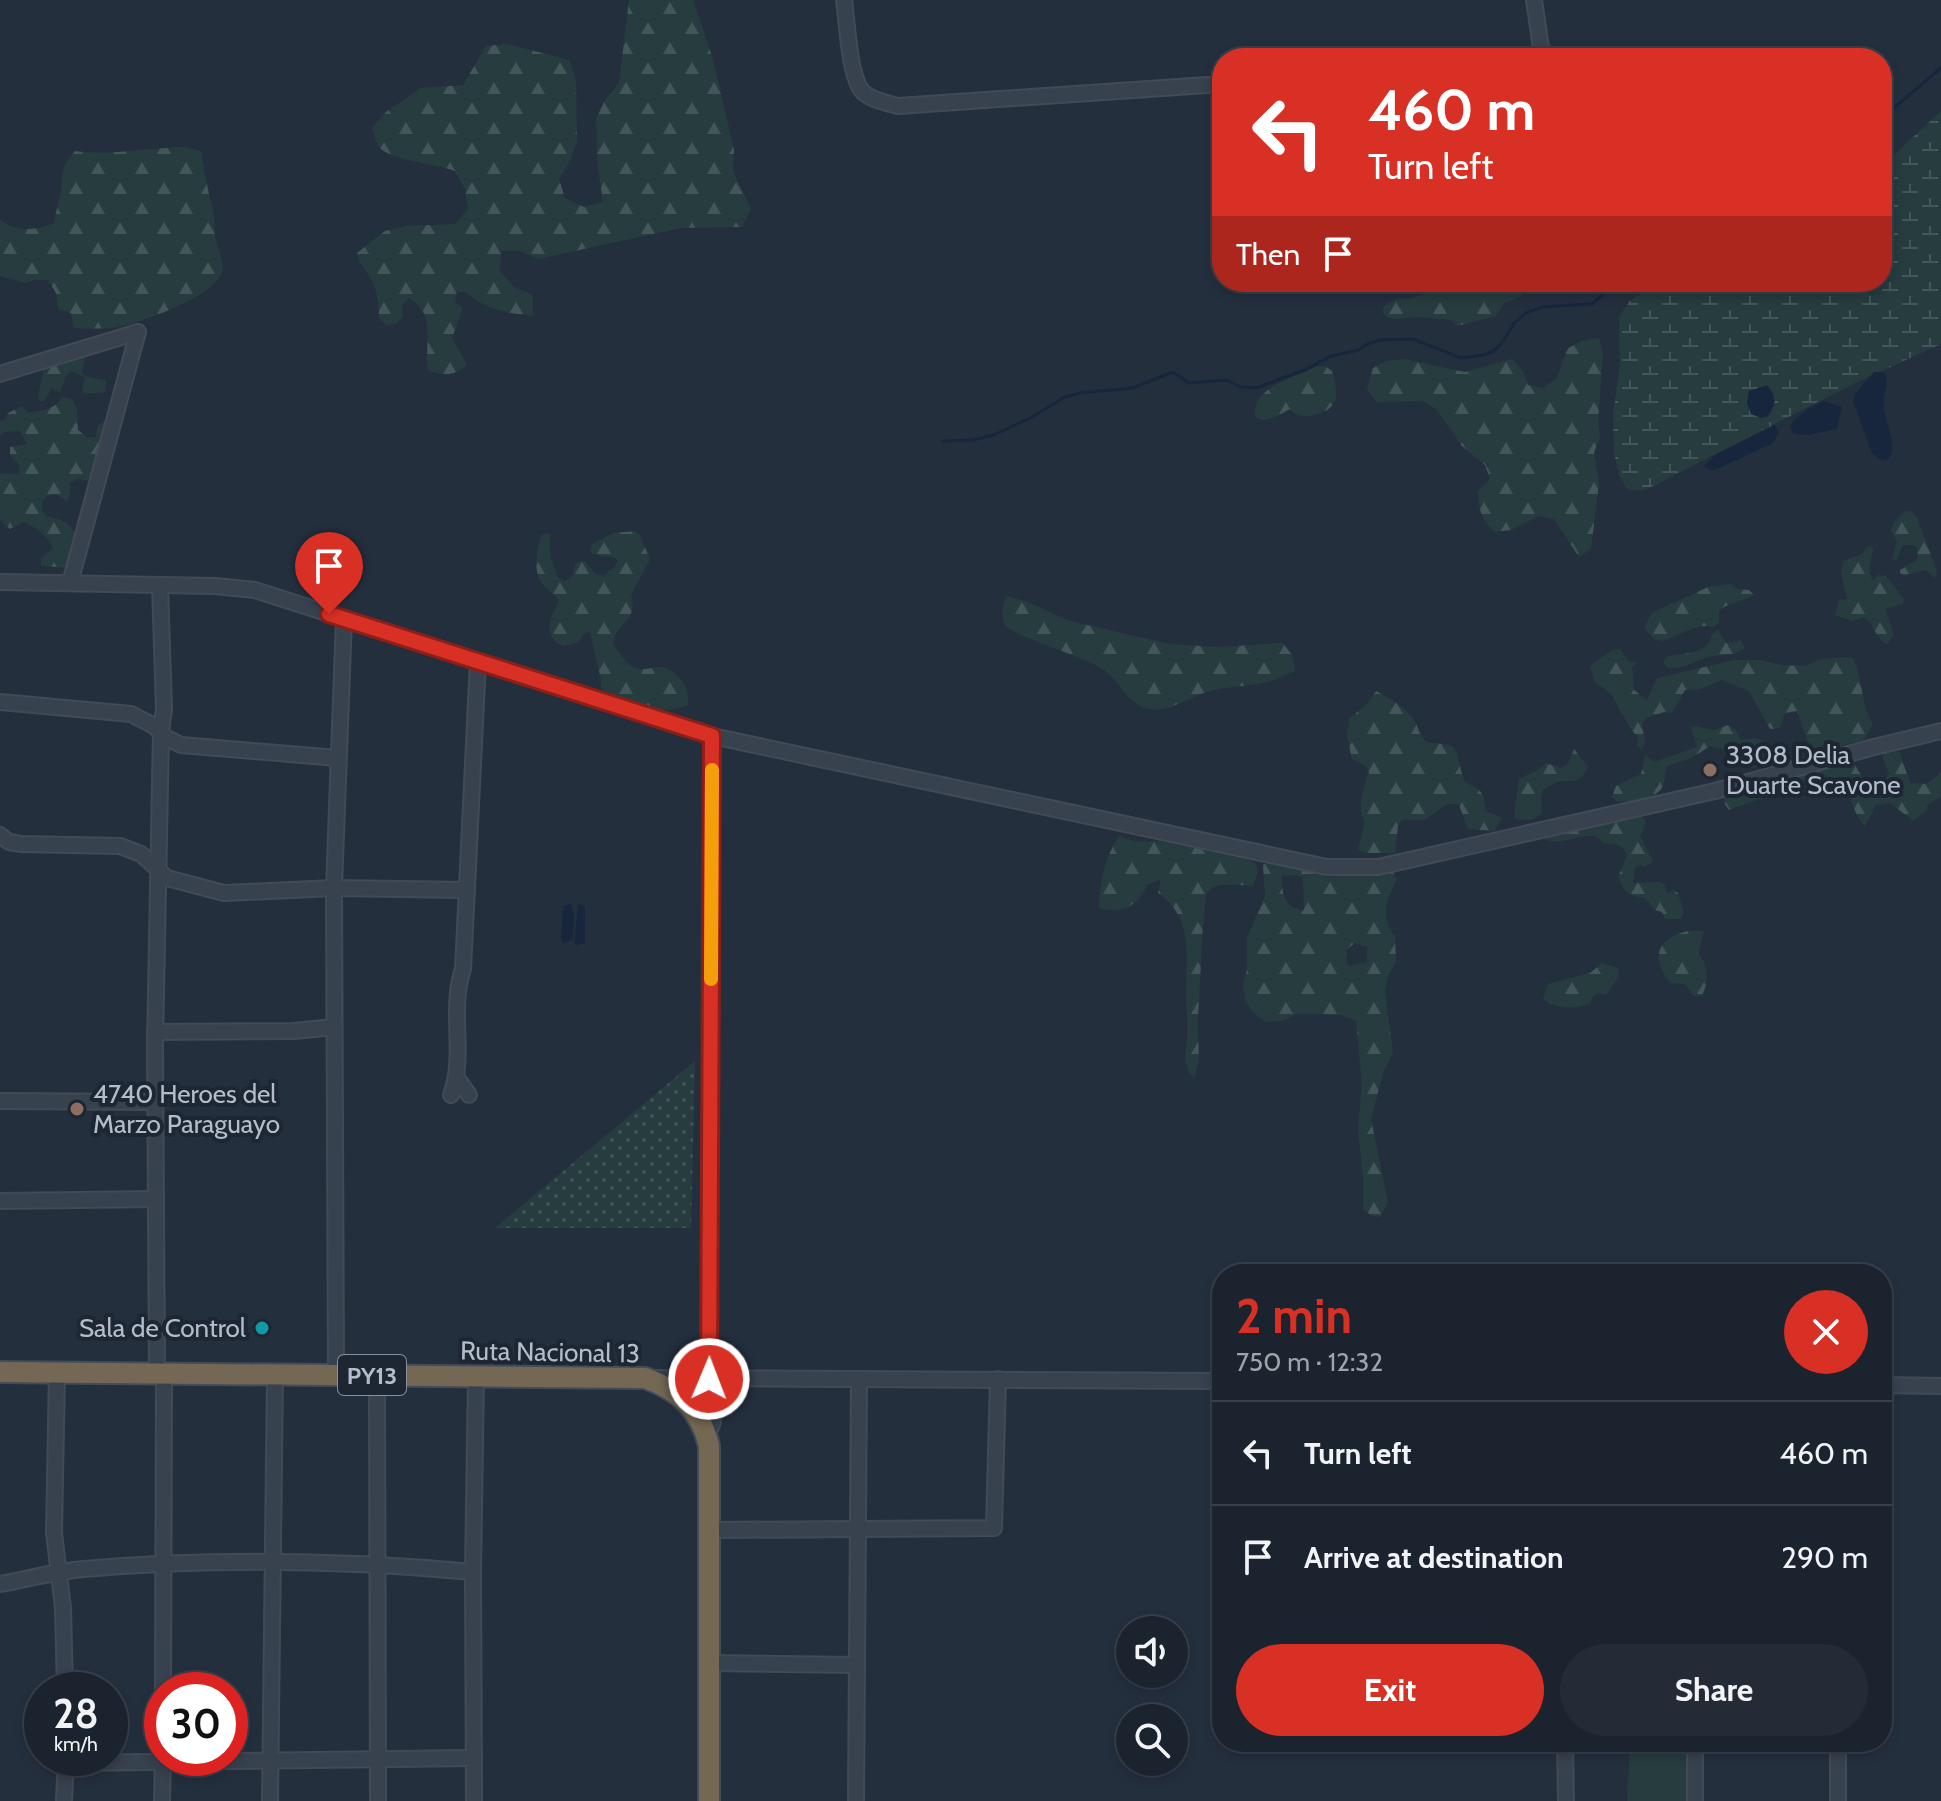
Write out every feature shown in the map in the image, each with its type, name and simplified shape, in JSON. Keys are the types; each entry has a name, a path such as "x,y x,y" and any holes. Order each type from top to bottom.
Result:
{"highway":[{"name":"Ruta Nacional 13","path":"0,1372 645,1378 665,1385 680,1398 700,1419 707,1437"},
{"path":"707,1437 710,1530 709,1801"}],"street":[{"path":"844,0 855,77 862,92 898,106 1212,85"},
{"path":"1534,0 1541,48"},
{"path":"0,374 138,332 70,583"},
{"path":"0,582 215,586 255,590 712,736 1327,867 1378,867 1715,791 1941,731"},
{"path":"160,585 164,709 161,731 155,1102 163,1672"},
{"path":"336,1375 334,888 344,619"},
{"path":"451,1095 457,1078 456,1001 463,969 478,661"},
{"path":"0,702 131,714 161,731 167,738 196,748 338,758"},
{"path":"707,1437 713,1422 709,1379 712,736"},
{"path":"0,835 9,842 21,844 120,846 141,854 167,878 224,893 334,888 467,890"},
{"path":"155,1032 294,1031 334,1027"},
{"path":"457,1078 469,1095"},
{"path":"0,1101 155,1102"},
{"path":"0,1201 156,1199"},
{"path":"57,1372 54,1533 63,1608 65,1672"},
{"path":"270,1801 275,1374"},
{"path":"377,1375 378,1801"},
{"path":"474,1801 476,1376"},
{"path":"645,1378 1212,1381"},
{"path":"856,1801 859,1379"},
{"path":"710,1530 994,1528 998,1379"},
{"path":"1892,1385 1941,1386"},
{"path":"0,1584 82,1569 273,1560 377,1563 473,1572"},
{"path":"710,1663 857,1665"},
{"path":"1565,1752 1566,1801"},
{"path":"1695,1752 1695,1801"},
{"path":"1838,1752 1838,1801"},
{"path":"248,1760 474,1758"},
{"path":"64,1801 65,1776"},
{"path":"162,1801 163,1776"}],"green space":[{"path":"629,0 693,0 713,59 734,150 733,171 751,209 742,227 681,228 538,259 520,251 501,251 500,271 514,287 533,295 533,316 497,310 466,292 457,292 455,302 463,308 452,338 467,365 449,374 429,371 424,313 409,298 402,305 403,316 397,323 387,326 379,318 375,287 357,253 385,231 406,226 455,224 468,209 465,189 455,171 384,151 378,145 372,128 386,112 421,88 463,85 486,46 507,44 569,60 576,80 577,142 559,179 565,198 584,207 603,202 597,160 596,119 605,100 619,83"},
{"path":"1941,111 1941,344 1855,383 1645,490 1628,490 1620,478 1614,453 1613,414 1620,365 1619,317 1629,302 1644,292 1892,292 1892,157"},
{"path":"184,147 201,151 222,263 217,280 207,290 176,307 128,324 74,328 71,313 58,309 56,293 48,280 26,283 0,276 0,220 12,227 26,229 54,223 64,168 75,151 116,152"},
{"path":"1433,292 1526,292 1504,303 1496,316 1457,326 1451,320 1419,317 1395,319 1382,312 1385,305 1400,298 1408,299"},
{"path":"1599,338 1603,352 1598,422 1600,438 1594,452 1599,483 1591,549 1579,557 1554,519 1539,516 1511,530 1495,532 1484,519 1479,504 1478,491 1490,479 1485,465 1462,446 1436,409 1423,401 1377,402 1367,389 1373,368 1387,361 1404,359 1465,372 1512,359 1523,371 1528,385 1544,388 1556,379 1568,348"},
{"path":"73,357 85,357 82,373 87,377 106,380 105,392 84,394 85,377 71,371 60,393 52,388 44,401 40,401 38,397 44,369"},
{"path":"1317,366 1325,366 1332,371 1336,395 1331,407 1306,416 1290,409 1268,419 1255,417 1256,406 1267,390"},
{"path":"62,397 72,399 77,409 78,430 88,438 96,437 98,425 108,419 119,428 100,482 77,479 70,483 67,501 55,494 42,501 46,516 63,521 76,534 87,555 80,569 41,566 41,558 53,548 48,540 23,522 10,529 0,520 0,473 19,474 20,466 10,455 10,447 27,444 20,431 5,432 0,436 0,421 22,406 28,413 43,410 56,405"},
{"path":"1905,511 1912,512 1917,518 1937,571 1935,578 1925,570 1904,576 1900,573 1917,560 1918,550 1914,545 1903,545 1896,561 1892,559 1897,542 1891,530"},
{"path":"635,531 650,559 631,595 633,604 630,617 618,630 613,643 635,668 660,667 677,675 685,686 688,699 688,705 678,708 654,710 618,701 601,688 590,632 583,634 579,642 565,646 558,644 551,634 551,618 559,602 541,582 537,571 537,552 542,535 550,533 550,557 558,578 565,581 572,577 576,563 584,561 595,573 603,576 615,567 618,560 590,552 592,544 614,533"},
{"path":"1868,546 1873,547 1869,567 1873,580 1878,575 1886,576 1904,599 1903,603 1885,609 1894,635 1887,644 1864,617 1853,621 1835,615 1839,600 1847,599 1841,573 1843,561 1862,554"},
{"path":"1731,584 1754,595 1719,611 1719,622 1714,627 1694,628 1662,641 1654,639 1644,627 1652,613 1708,587"},
{"path":"1006,596 1070,621 1170,644 1219,647 1283,643 1292,655 1295,671 1267,682 1209,691 1169,708 1149,709 1135,703 1104,670 1011,630 1003,618"},
{"path":"1718,630 1726,643 1741,641 1745,648 1734,654 1707,657 1680,667 1668,668 1663,663 1666,657 1700,650"},
{"path":"1620,649 1629,662 1637,662 1632,668 1634,690 1647,700 1657,678 1735,660 1805,666 1820,659 1852,657 1873,724 1864,740 1816,752 1810,748 1797,711 1785,713 1780,728 1770,729 1749,691 1721,680 1701,689 1685,690 1672,713 1664,712 1646,718 1642,724 1645,743 1641,749 1637,745 1638,737 1615,700 1596,684 1590,666 1612,650"},
{"path":"1376,691 1407,711 1428,743 1453,748 1465,782 1482,793 1486,811 1502,818 1494,831 1468,829 1459,805 1449,804 1426,819 1402,820 1398,826 1395,853 1358,850 1364,824 1362,797 1369,773 1366,766 1352,759 1347,736 1349,719 1367,704"},
{"path":"1728,725 1735,729 1741,740 1762,740 1764,764 1753,768 1742,767 1740,764 1745,758 1742,744 1724,749 1710,746 1692,758 1667,766 1663,786 1655,794 1618,802 1612,797 1616,786 1641,774 1645,755 1654,762 1697,747 1691,728 1694,726 1714,730"},
{"path":"1574,749 1588,767 1581,777 1557,782 1543,790 1542,813 1538,816 1529,820 1514,818 1519,779 1546,763 1561,768 1568,764"},
{"path":"1884,751 1900,753 1910,783 1926,784 1941,773 1941,797 1928,804 1926,811 1913,821 1890,803 1876,805 1865,826 1839,778 1794,786 1729,810 1724,803 1725,796 1763,782 1850,760 1865,779 1879,783 1889,773 1883,759"},
{"path":"1641,814 1646,822 1640,836 1653,861 1645,867 1635,867 1633,883 1660,882 1667,893 1674,890 1678,893 1684,913 1680,919 1665,919 1662,912 1655,910 1645,898 1631,895 1625,890 1618,877 1627,855 1620,846 1603,843 1590,836 1557,841 1541,837"},
{"path":"1119,836 1134,841 1169,842 1256,864 1258,871 1253,886 1219,885 1206,896 1198,1016 1199,1054 1194,1078 1186,1059 1186,939 1178,914 1158,893 1161,879 1147,885 1139,899 1128,907 1115,910 1099,908 1104,870"},
{"path":"1270,861 1312,870 1327,877 1394,873 1397,880 1386,908 1387,922 1395,936 1396,962 1388,975 1385,991 1393,1053 1383,1073 1371,1119 1388,1203 1380,1217 1372,1216 1363,1209 1358,1130 1362,1083 1356,1021 1341,1015 1296,1014 1283,1021 1266,1022 1245,1001 1243,985 1247,969 1247,938 1265,896 1263,865","holes":["1294,875 1303,880 1304,910 1288,903 1283,894 1282,876","1355,943 1367,947 1367,962 1351,966 1347,964 1346,950"]},
{"path":"1688,931 1704,931 1698,953 1707,973 1702,996 1694,996 1685,984 1670,983 1660,965 1663,944 1669,938"},
{"path":"1602,963 1618,968 1619,976 1606,995 1598,993 1592,997 1590,1004 1572,1007 1554,1005 1543,999 1548,984 1590,973"},
{"path":"695,1061 691,1228 495,1228"},
{"path":"1629,1752 1689,1752 1689,1801 1627,1801"}],"water":[{"path":"1874,372 1885,372 1887,380 1884,410 1892,438 1892,452 1889,459 1882,461 1872,453 1853,402 1855,394"},
{"path":"1767,385 1774,397 1774,404 1768,416 1761,418 1751,414 1747,403 1749,391"},
{"path":"1824,401 1842,407 1837,429 1808,435 1793,433 1790,426 1797,418"},
{"path":"1775,425 1779,433 1773,443 1717,469 1710,470 1704,466 1715,455"},
{"path":"571,903 574,913 573,940 563,943 563,907"},
{"path":"578,904 585,907 585,943 577,945 574,943"}],"waterway":[{"path":"1892,110 1941,68"},
{"path":"942,441 973,440 994,435 1063,398 1080,393 1132,388 1173,372 1189,383 1227,380 1241,387 1256,388 1307,369 1331,356 1359,350 1381,340 1413,339 1461,358 1484,355 1494,351 1514,323 1526,313 1542,307 1592,304 1606,292"}],"slow traffic":[{"path":"711,979 712,770"}],"place":[{"name":"3308 Delia Duarte Scavone","path":"1710,770"},
{"name":"4740 Heroes del Marzo Paraguayo","path":"77,1109"},
{"name":"Sala de Control","path":"262,1328"}],"route":[{"path":"329,614 712,736 709,1379"}]}
